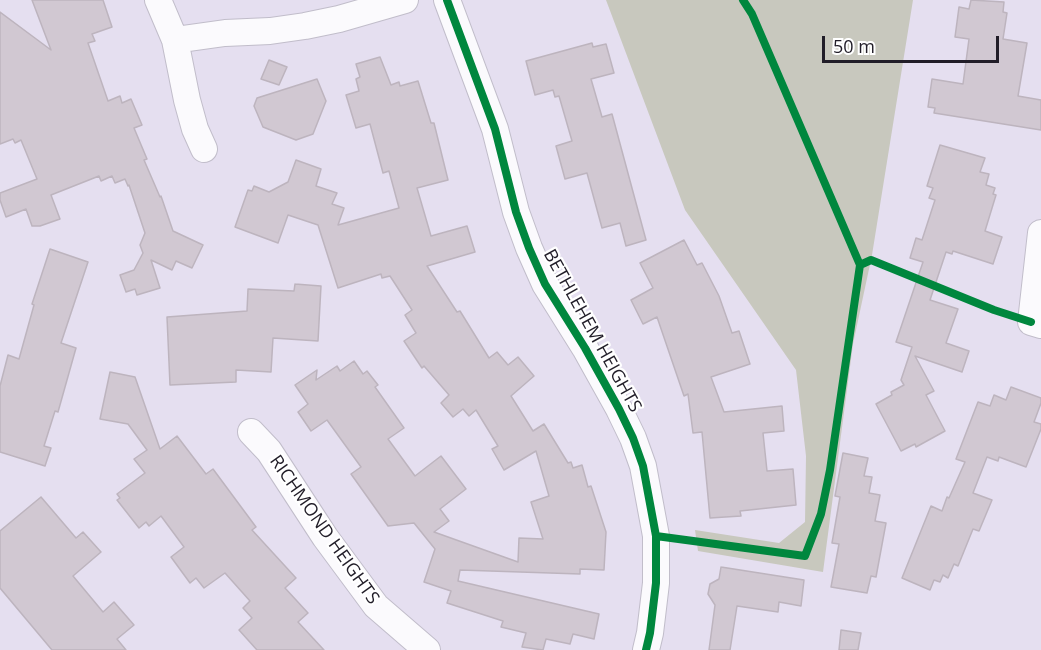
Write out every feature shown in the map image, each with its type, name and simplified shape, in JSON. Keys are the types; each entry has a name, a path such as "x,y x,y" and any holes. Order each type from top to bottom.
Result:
{"street":[{"path":"158,0 175,40 187,100 195,129 204,148"},
{"path":"175,40 305,26 405,0"},
{"name":"BETHLEHEM HEIGHTS","path":"447,0 492,120 516,212 529,248 545,284 585,348 619,409 643,466 657,536 656,583 646,650"},
{"path":"1036,324 1041,233"},
{"name":"RICHMOND HEIGHTS","path":"252,432 269,452 325,537 376,606 427,650"}],"shaded area":[{"path":"606,0 913,0 872,255 853,344 823,572 698,551 695,530 779,543 805,522 806,456 796,370 685,210"}],"building":[{"path":"32,0 103,0 112,27 92,34 95,41 88,43 108,101 120,96 122,103 131,99 142,125 134,128 147,159 144,160 161,196 173,231 203,245 192,268 176,261 172,270 151,260 160,288 137,295 135,289 126,292 120,275 134,270 143,253 140,245 145,233 125,179 115,183 112,176 101,181 99,176 51,195 60,219 40,226 32,226 26,209 6,217 0,193 37,179 21,140 15,143 13,139 0,144 0,12 51,50"},
{"path":"971,0 1004,2 1003,12 1007,13 1003,39 1027,43 1018,96 1041,100 1041,130 934,113 935,108 928,107 932,79 963,84 969,39 955,37 959,7 969,9"},
{"path":"592,43 593,47 606,44 614,73 591,79 602,117 612,114 646,240 626,246 620,223 602,228 587,173 565,179 556,146 572,141 559,96 555,97 553,90 535,95 526,61"},
{"path":"380,57 391,85 399,82 400,86 418,81 431,123 434,123 448,180 417,188 431,236 467,226 475,252 427,266 457,312 460,311 489,358 497,352 508,365 518,357 534,376 511,396 533,431 544,424 568,463 571,462 573,468 582,465 606,532 604,570 580,569 580,574 460,570 458,581 599,614 594,639 573,634 570,644 546,639 543,650 522,647 526,633 501,627 503,621 447,603 451,591 424,582 435,549 414,523 388,526 351,474 361,467 327,420 311,431 298,412 308,404 295,385 317,370 316,380 337,366 340,371 354,361 363,374 367,371 378,385 375,387 404,428 388,439 415,476 441,456 466,489 440,509 449,521 434,532 518,562 519,538 543,539 531,502 549,496 536,451 504,470 492,449 498,446 476,410 469,416 463,409 453,417 441,403 449,395 424,366 422,368 404,341 416,333 405,315 412,310 390,276 382,278 381,274 338,288 318,225 288,215 278,243 235,227 248,190 252,191 254,186 269,192 288,182 296,160 321,169 316,186 337,193 332,204 344,208 338,225 399,208 389,171 383,173 370,124 356,128 346,95 359,91 356,79 360,77 356,64"},
{"path":"269,60 287,67 279,85 261,79"},
{"path":"317,79 326,101 313,134 296,140 263,127 254,106 257,98"},
{"path":"940,145 985,158 980,172 989,174 986,185 995,188 993,194 996,195 985,231 1002,237 993,264 953,251 952,254 946,252 930,300 958,309 946,343 969,351 962,372 915,356 934,391 926,395 945,431 916,447 915,444 901,451 876,404 904,385 901,380 912,347 896,342 923,262 910,258 916,238 922,240 935,200 929,198 933,188 927,186"},
{"path":"684,240 697,265 702,263 719,296 732,333 739,331 750,364 711,377 724,412 782,406 784,431 763,433 767,471 793,469 796,505 740,511 741,516 710,518 702,432 693,433 688,394 684,396 657,317 643,324 631,300 653,288 640,263"},
{"path":"50,249 88,262 61,343 76,348 58,412 55,411 44,446 51,448 45,466 0,452 0,386 8,355 19,359 34,305 32,304"},
{"path":"295,284 321,286 318,341 273,338 271,372 236,370 236,382 170,385 167,317 247,311 248,289 294,291"},
{"path":"110,372 135,377 160,449 177,436 206,474 213,469 256,527 252,530 296,578 285,588 308,613 298,622 324,650 257,650 239,630 252,618 243,608 250,601 225,573 204,588 196,578 190,583 171,557 184,547 161,516 149,526 146,522 139,528 117,500 120,498 117,494 145,473 134,459 147,450 128,424 100,419"},
{"path":"1011,387 1041,398 1034,422 1041,424 1041,429 1026,467 999,457 998,461 987,457 973,493 992,500 979,531 973,529 958,566 954,564 948,578 943,575 940,582 934,580 930,590 902,578 931,506 942,511 965,462 956,459 978,402 990,406 994,395 1006,400"},
{"path":"843,453 868,458 864,476 872,477 869,493 880,495 875,521 886,523 876,577 871,576 867,593 831,587 839,544 832,543 840,497 835,496"},
{"path":"41,497 76,538 83,532 101,552 73,576 103,612 114,602 134,625 117,639 126,650 52,650 0,588 0,531"},
{"path":"721,567 804,580 801,606 779,602 778,612 737,606 730,650 709,650 715,605 708,594 710,584 719,579"},
{"path":"841,630 861,633 858,650 839,650"}],"cycle path":[{"path":"447,0 495,129 516,212 529,248 545,284 585,348 619,409 643,466 656,536 656,583 646,650"},
{"path":"743,0 752,14 860,265 871,260 994,310 1031,322"},
{"path":"656,536 805,556 821,514 830,470 860,265"}]}
